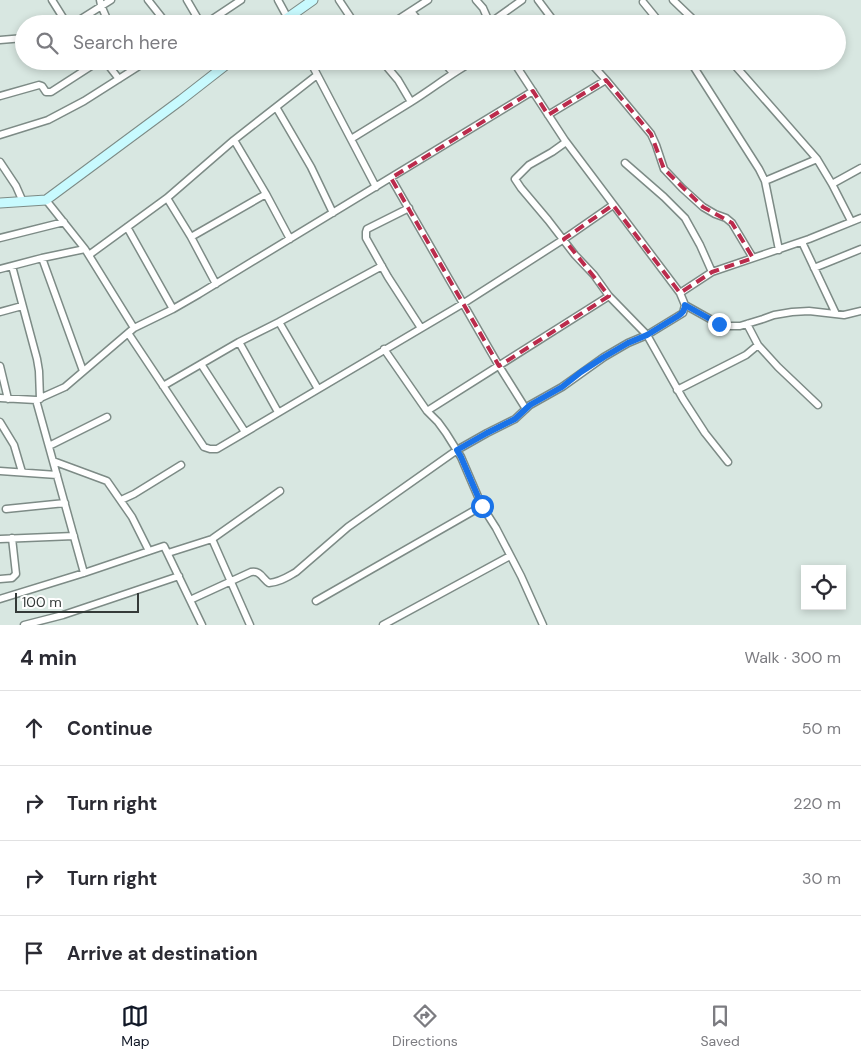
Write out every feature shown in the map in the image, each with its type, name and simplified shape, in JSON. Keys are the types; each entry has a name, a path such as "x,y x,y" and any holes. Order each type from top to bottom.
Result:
{"street":[{"path":"52,0 64,15"},
{"path":"84,15 101,3 111,0"},
{"path":"148,0 160,15"},
{"path":"187,0 197,15"},
{"path":"218,15 242,0"},
{"path":"278,0 286,15"},
{"path":"295,15 312,0"},
{"path":"339,0 349,15"},
{"path":"405,15 428,0"},
{"path":"476,0 486,15"},
{"path":"502,15 522,0"},
{"path":"538,0 549,15"},
{"path":"673,0 689,15"},
{"path":"644,2 654,15"},
{"path":"101,3 106,15"},
{"path":"411,11 414,15"},
{"path":"0,40 15,39"},
{"path":"0,96 39,85 46,92 51,92 85,70"},
{"path":"112,70 119,79"},
{"path":"0,135 48,120 84,101 134,70"},
{"path":"0,203 46,200 219,70"},
{"path":"314,70 376,187"},
{"path":"390,70 411,102"},
{"path":"450,70 453,74"},
{"path":"351,140 459,70"},
{"path":"190,600 254,571 260,573 270,583 286,578 296,572 348,527 457,450 515,419 530,405 562,387 604,357 628,343 647,335 683,313 685,305 680,293 564,139 519,70"},
{"path":"597,70 651,134 664,169 702,207 726,218 732,223 753,258"},
{"path":"696,70 765,181 778,250"},
{"path":"739,70 817,159 852,221"},
{"path":"89,255 167,198 234,140 317,75"},
{"path":"548,115 606,80"},
{"path":"0,398 38,400 65,387 134,328 173,310 533,91"},
{"path":"276,107 311,167 333,213"},
{"path":"564,139 566,142 528,165 515,179 609,296 647,335 677,390 705,433 728,462"},
{"path":"234,140 290,239"},
{"path":"765,181 817,159"},
{"path":"0,162 16,186 23,202"},
{"path":"625,163 685,218 712,272"},
{"path":"832,184 861,168"},
{"path":"392,178 499,366 526,409"},
{"path":"191,237 266,194"},
{"path":"167,198 191,237 216,284"},
{"path":"46,200 89,255 134,328"},
{"path":"128,333 204,447 210,449 217,448 464,304 613,205"},
{"path":"409,208 367,229 366,238 421,328"},
{"path":"680,293 712,272 802,242 861,218"},
{"path":"0,238 64,222"},
{"path":"127,227 173,310"},
{"path":"802,242 836,314"},
{"path":"0,269 84,249"},
{"path":"814,268 861,249"},
{"path":"42,258 83,371"},
{"path":"12,266 37,359 39,371 38,400 84,573"},
{"path":"163,386 239,342 280,322 382,266"},
{"path":"427,411 609,296"},
{"path":"685,305 719,324 729,326 746,324 774,315 792,312 809,311 844,315 861,311"},
{"path":"0,312 22,306"},
{"path":"280,322 318,389"},
{"path":"746,324 758,345 818,405"},
{"path":"239,342 278,412"},
{"path":"677,390 746,355 758,345"},
{"path":"384,349 457,450 482,506 496,528 535,605 543,625"},
{"path":"202,364 245,432"},
{"path":"0,366 8,399"},
{"path":"49,446 107,417"},
{"path":"0,422 14,445 22,472"},
{"path":"53,461 107,481 132,517 149,551"},
{"path":"120,500 181,465"},
{"path":"0,471 57,475"},
{"path":"168,554 212,539 280,492"},
{"path":"6,509 65,503"},
{"path":"316,601 482,506"},
{"path":"0,539 74,536"},
{"path":"0,579 12,578 16,574 12,538"},
{"path":"212,539 250,625"},
{"path":"0,599 164,546 202,625"},
{"path":"383,625 510,556"},
{"path":"24,625 63,615 179,576"}],"highlighted area":[{"path":"606,80 651,134 664,169 703,207 732,223 753,258 712,272 680,293 613,205 564,239 609,296 499,366 391,178 533,91 548,115"}],"route":[{"path":"482,506 457,450 515,419 530,405 562,387 604,357 628,343 647,335 683,313 685,305 719,324"}]}
